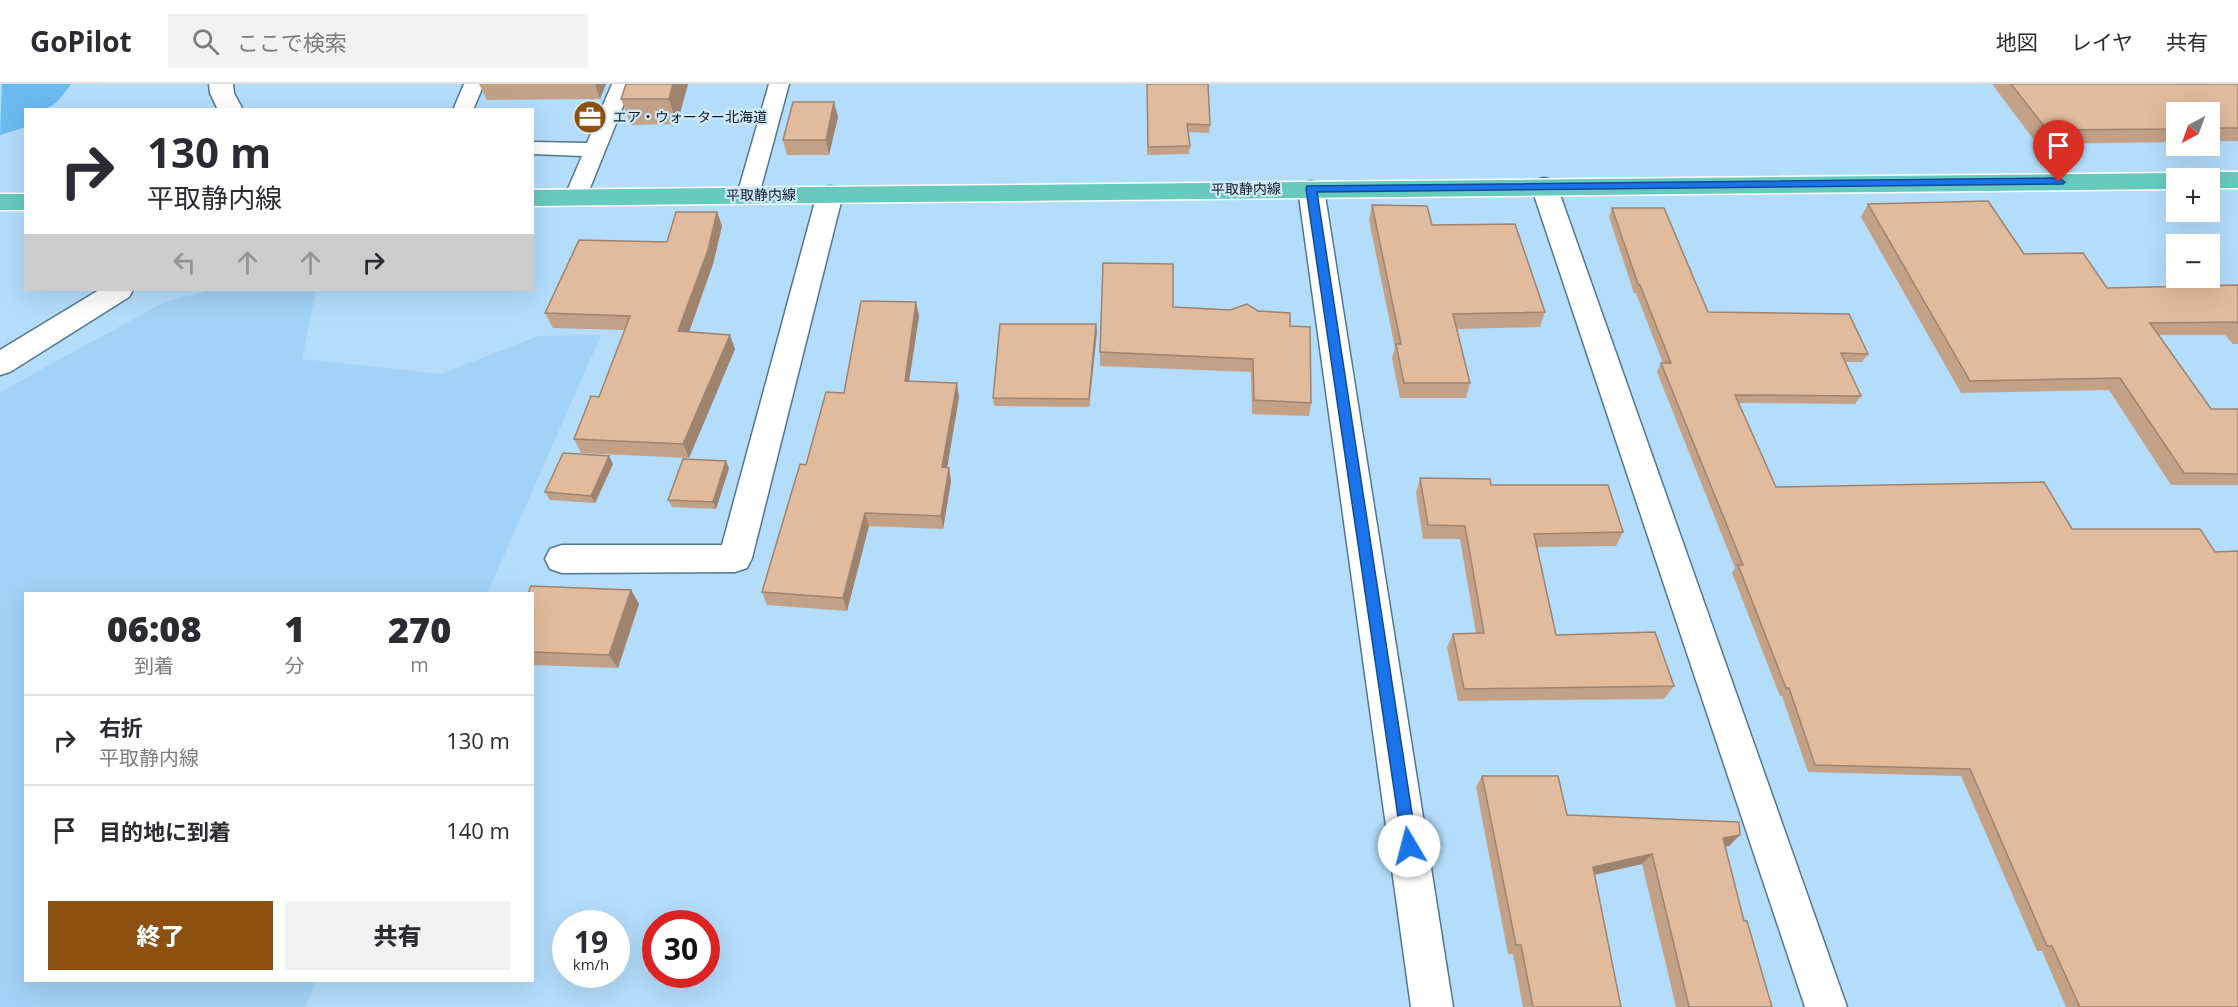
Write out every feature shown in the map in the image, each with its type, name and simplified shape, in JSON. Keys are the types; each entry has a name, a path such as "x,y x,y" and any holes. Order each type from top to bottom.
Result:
{"main road":[{"path":"2220,180 2238,180"},
{"name":"平取静内線","path":"534,198 2166,181"},
{"path":"0,202 24,202"}],"street":[{"path":"221,84 222,93 230,108"},
{"path":"1544,186 1826,1007"},
{"path":"1311,189 1432,1007"},
{"path":"562,559 735,558 830,194"},
{"path":"0,364 117,291"}],"lane":[{"path":"464,108 474,84"},
{"path":"576,198 622,84"},
{"path":"748,195 779,84"},
{"path":"534,148 595,150"}],"shaded area":[{"path":"205,291 316,291 302,359 441,374 538,336 601,335 488,592 24,592 24,982 317,982 305,1007 0,1007 0,392 163,303"}],"building":[{"path":"626,84 673,84 669,99 621,99"},
{"path":"1147,84 1208,84 1210,125 1187,124 1190,146 1148,147"},
{"path":"2011,84 2238,84 2238,128 2220,128 2220,102 2166,102 2166,129 2047,130"},
{"path":"793,102 834,102 826,140 783,140"},
{"path":"1988,201 2024,254 2083,253 2107,288 2220,288 2220,285 2238,285 2238,324 2237,322 2150,323 2211,409 2238,409 2238,474 2184,473 2120,378 1970,381 1868,204"},
{"path":"1372,205 1427,206 1432,225 1515,224 1545,312 1453,314 1470,383 1404,383 1396,344 1401,344"},
{"path":"1612,208 1664,208 1708,312 1849,314 1868,354 1841,353 1861,396 1735,395 1776,487 2044,482 2072,529 2200,529 2215,552 2238,551 2238,1007 2080,1007 2052,946 2047,946 1970,769 1815,765 1789,688 1786,688 1738,565 1743,565 1661,363 1671,363 1638,284"},
{"path":"676,212 717,212 708,250 678,331 730,335 683,444 574,439 591,396 599,397 630,316 545,313 579,240 667,242"},
{"path":"1103,263 1173,264 1173,307 1230,310 1247,304 1258,311 1290,313 1290,326 1310,327 1311,403 1254,400 1253,359 1100,352"},
{"path":"861,301 916,302 905,381 957,383 942,467 949,468 941,516 865,513 843,598 762,592 800,464 806,465 826,392 844,393"},
{"path":"1000,324 1096,324 1089,399 993,398"},
{"path":"563,453 609,456 591,496 545,492"},
{"path":"683,459 726,461 713,502 668,500"},
{"path":"1420,478 1490,479 1491,485 1608,485 1623,532 1534,534 1556,635 1655,632 1674,686 1464,689 1453,634 1484,633 1465,526 1428,525"},
{"path":"531,586 631,590 609,655 534,652 534,592 529,592"},
{"path":"1482,776 1558,776 1567,815 1739,822 1740,835 1723,838 1744,921 1747,921 1772,1007 1689,1007 1652,854 1593,867 1621,1007 1533,1007 1521,945 1516,945"}],"waterway":[{"path":"0,116 40,84"}],"place":[{"name":"エア・ウォーター北海道","path":"590,117"}],"route":[{"path":"1409,846 1311,189 2059,182"}]}
